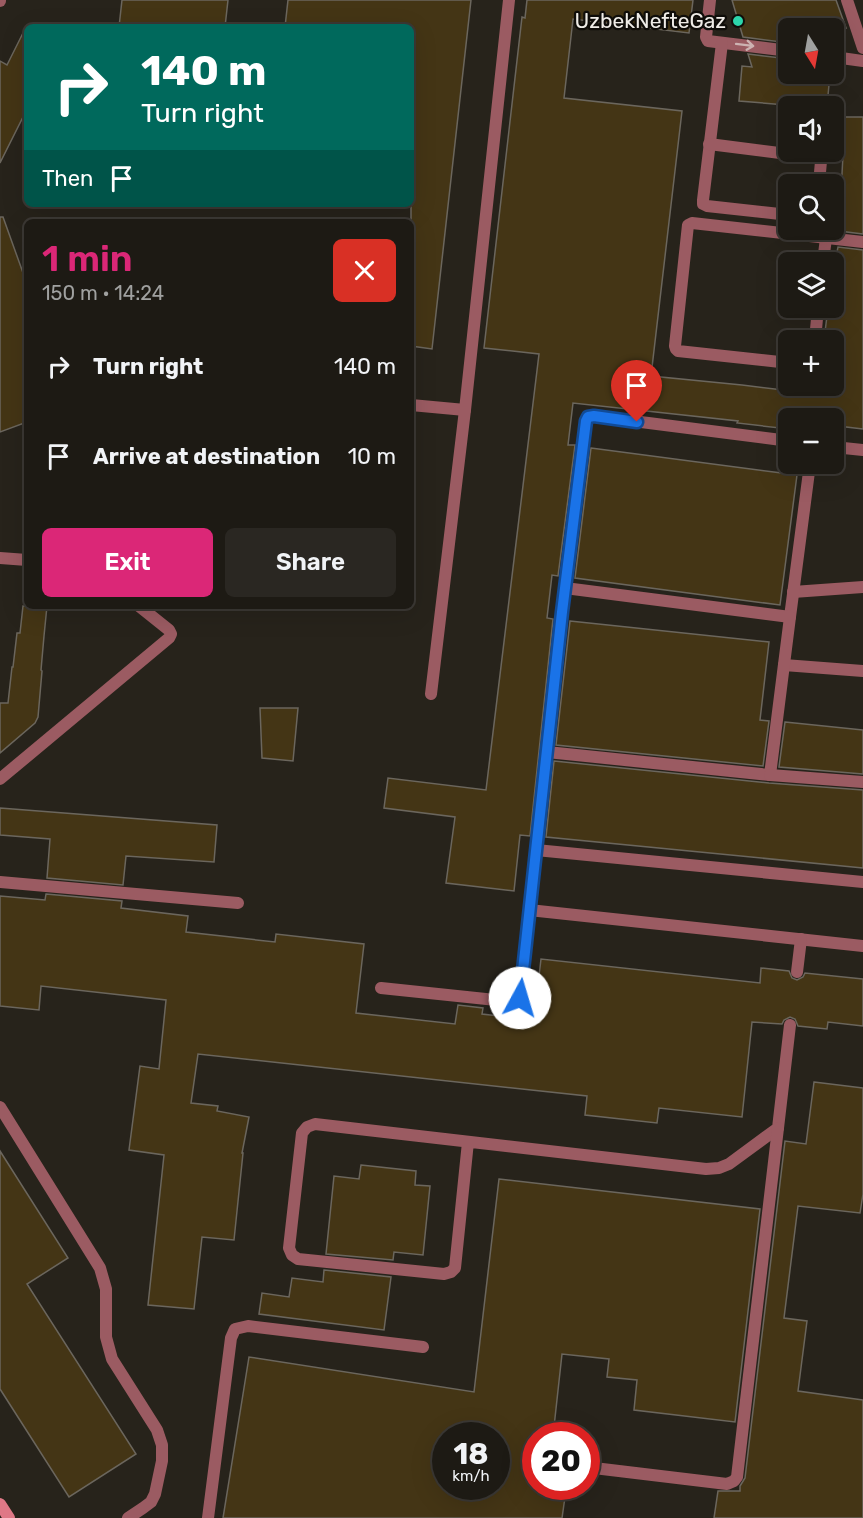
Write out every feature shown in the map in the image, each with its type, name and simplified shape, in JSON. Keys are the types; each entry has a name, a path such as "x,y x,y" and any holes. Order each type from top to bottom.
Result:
{"street":[{"path":"0,1504 9,1518"}],"lane":[{"path":"431,694 465,410 509,0"},
{"path":"710,0 706,40 778,50"},
{"path":"847,0 863,48"},
{"path":"722,43 703,204 778,214"},
{"path":"844,58 863,60"},
{"path":"709,144 819,158 821,161 820,174"},
{"path":"778,233 692,223 688,225 675,346 676,350 778,362"},
{"path":"844,240 863,242"},
{"path":"414,405 465,410"},
{"path":"381,988 514,1002 520,998 565,588 588,417 778,440"},
{"path":"844,448 863,450"},
{"path":"770,775 809,474"},
{"path":"0,558 24,560"},
{"path":"793,592 863,587"},
{"path":"565,588 790,617"},
{"path":"0,779 169,639 171,634 169,630 143,609"},
{"path":"784,665 863,671"},
{"path":"546,752 863,782"},
{"path":"0,767 18,764"},
{"path":"536,850 863,882"},
{"path":"0,882 238,903"},
{"path":"529,910 863,946"},
{"path":"797,972 801,939"},
{"path":"600,1469 727,1484 737,1477 790,1025"},
{"path":"0,1107 100,1268 106,1289 106,1337 112,1359 157,1430 162,1445 162,1461 155,1494 150,1502 128,1518"},
{"path":"468,1142 454,1268 451,1272 444,1274 298,1259 292,1255 289,1248 302,1132 315,1124 706,1169 729,1164 778,1128"},
{"path":"208,1518 231,1338 235,1329 248,1326 423,1347"}],"building":[{"path":"122,0 228,0 225,24 119,24"},
{"path":"288,0 471,0 432,349 414,346 414,219 411,219 411,207 414,207 414,24 285,24"},
{"path":"527,0 693,0 689,33 573,19 564,98 682,111 651,376 778,389 778,396 844,396 844,330 825,330 827,318 844,318 844,252 837,252 838,247 863,250 863,429 844,427 844,408 778,408 778,428 737,423 738,421 573,403 568,445 575,445 558,576 552,575 547,618 553,619 530,836 520,835 514,891 446,883 455,817 384,808 388,778 486,790 539,354 484,348 522,17 525,18"},
{"path":"732,0 836,0 842,18 778,18 778,42 743,37"},
{"path":"24,31 24,115 0,163 0,61 7,65"},
{"path":"748,54 778,58 778,84 829,84 828,96 778,96 778,104 739,101 742,66 752,67"},
{"path":"845,117 863,117 863,234 844,232 844,174 842,174"},
{"path":"0,217 3,217 24,276 24,423 0,432"},
{"path":"591,448 797,475 780,605 575,578"},
{"path":"23,606 24,609 47,609 38,717 35,723 0,753 0,703 8,703 17,633 20,633"},
{"path":"570,621 769,642 760,720 769,721 763,766 556,745"},
{"path":"260,708 298,708 293,761 262,758"},
{"path":"785,722 863,730 863,774 779,767"},
{"path":"554,761 769,783 863,790 863,868 546,837"},
{"path":"0,808 217,825 214,862 126,856 123,885 47,878 50,839 0,835"},
{"path":"46,894 122,901 121,908 188,916 186,932 275,942 276,934 364,944 356,1013 455,1024 458,1005 483,1008 482,1014 534,1020 541,959 760,983 761,968 789,971 792,978 797,980 805,973 863,979 863,1026 828,1022 827,1029 798,1026 795,1019 790,1017 782,1024 752,1022 742,1117 659,1108 657,1123 585,1115 587,1096 198,1054 191,1103 218,1106 217,1111 249,1117 242,1153 234,1240 202,1237 194,1309 148,1305 164,1155 129,1150 140,1066 159,1069 166,1000 41,986 39,1010 0,1006 0,896 45,900"},
{"path":"814,1082 863,1088 863,1194 860,1213 798,1206 784,1318 807,1321 798,1391 863,1400 863,1518 714,1518 718,1491 740,1491 745,1478 785,1141 806,1144"},
{"path":"0,1151 68,1258 27,1284 136,1454 69,1497 0,1389"},
{"path":"361,1165 416,1171 415,1185 430,1186 423,1255 394,1252 393,1260 326,1254 334,1176 359,1179"},
{"path":"499,1179 760,1209 735,1422 634,1410 637,1380 607,1377 609,1359 562,1354 555,1422 522,1422 522,1500 565,1500 562,1518 223,1518 249,1357 474,1392"},
{"path":"324,1270 391,1277 384,1330 259,1314 262,1293 289,1297 292,1278 323,1282"}],"place":[{"name":"UzbekNefteGaz","path":"738,21"}],"route":[{"path":"520,998 562,612 586,421 588,417 594,416 637,422"}]}
